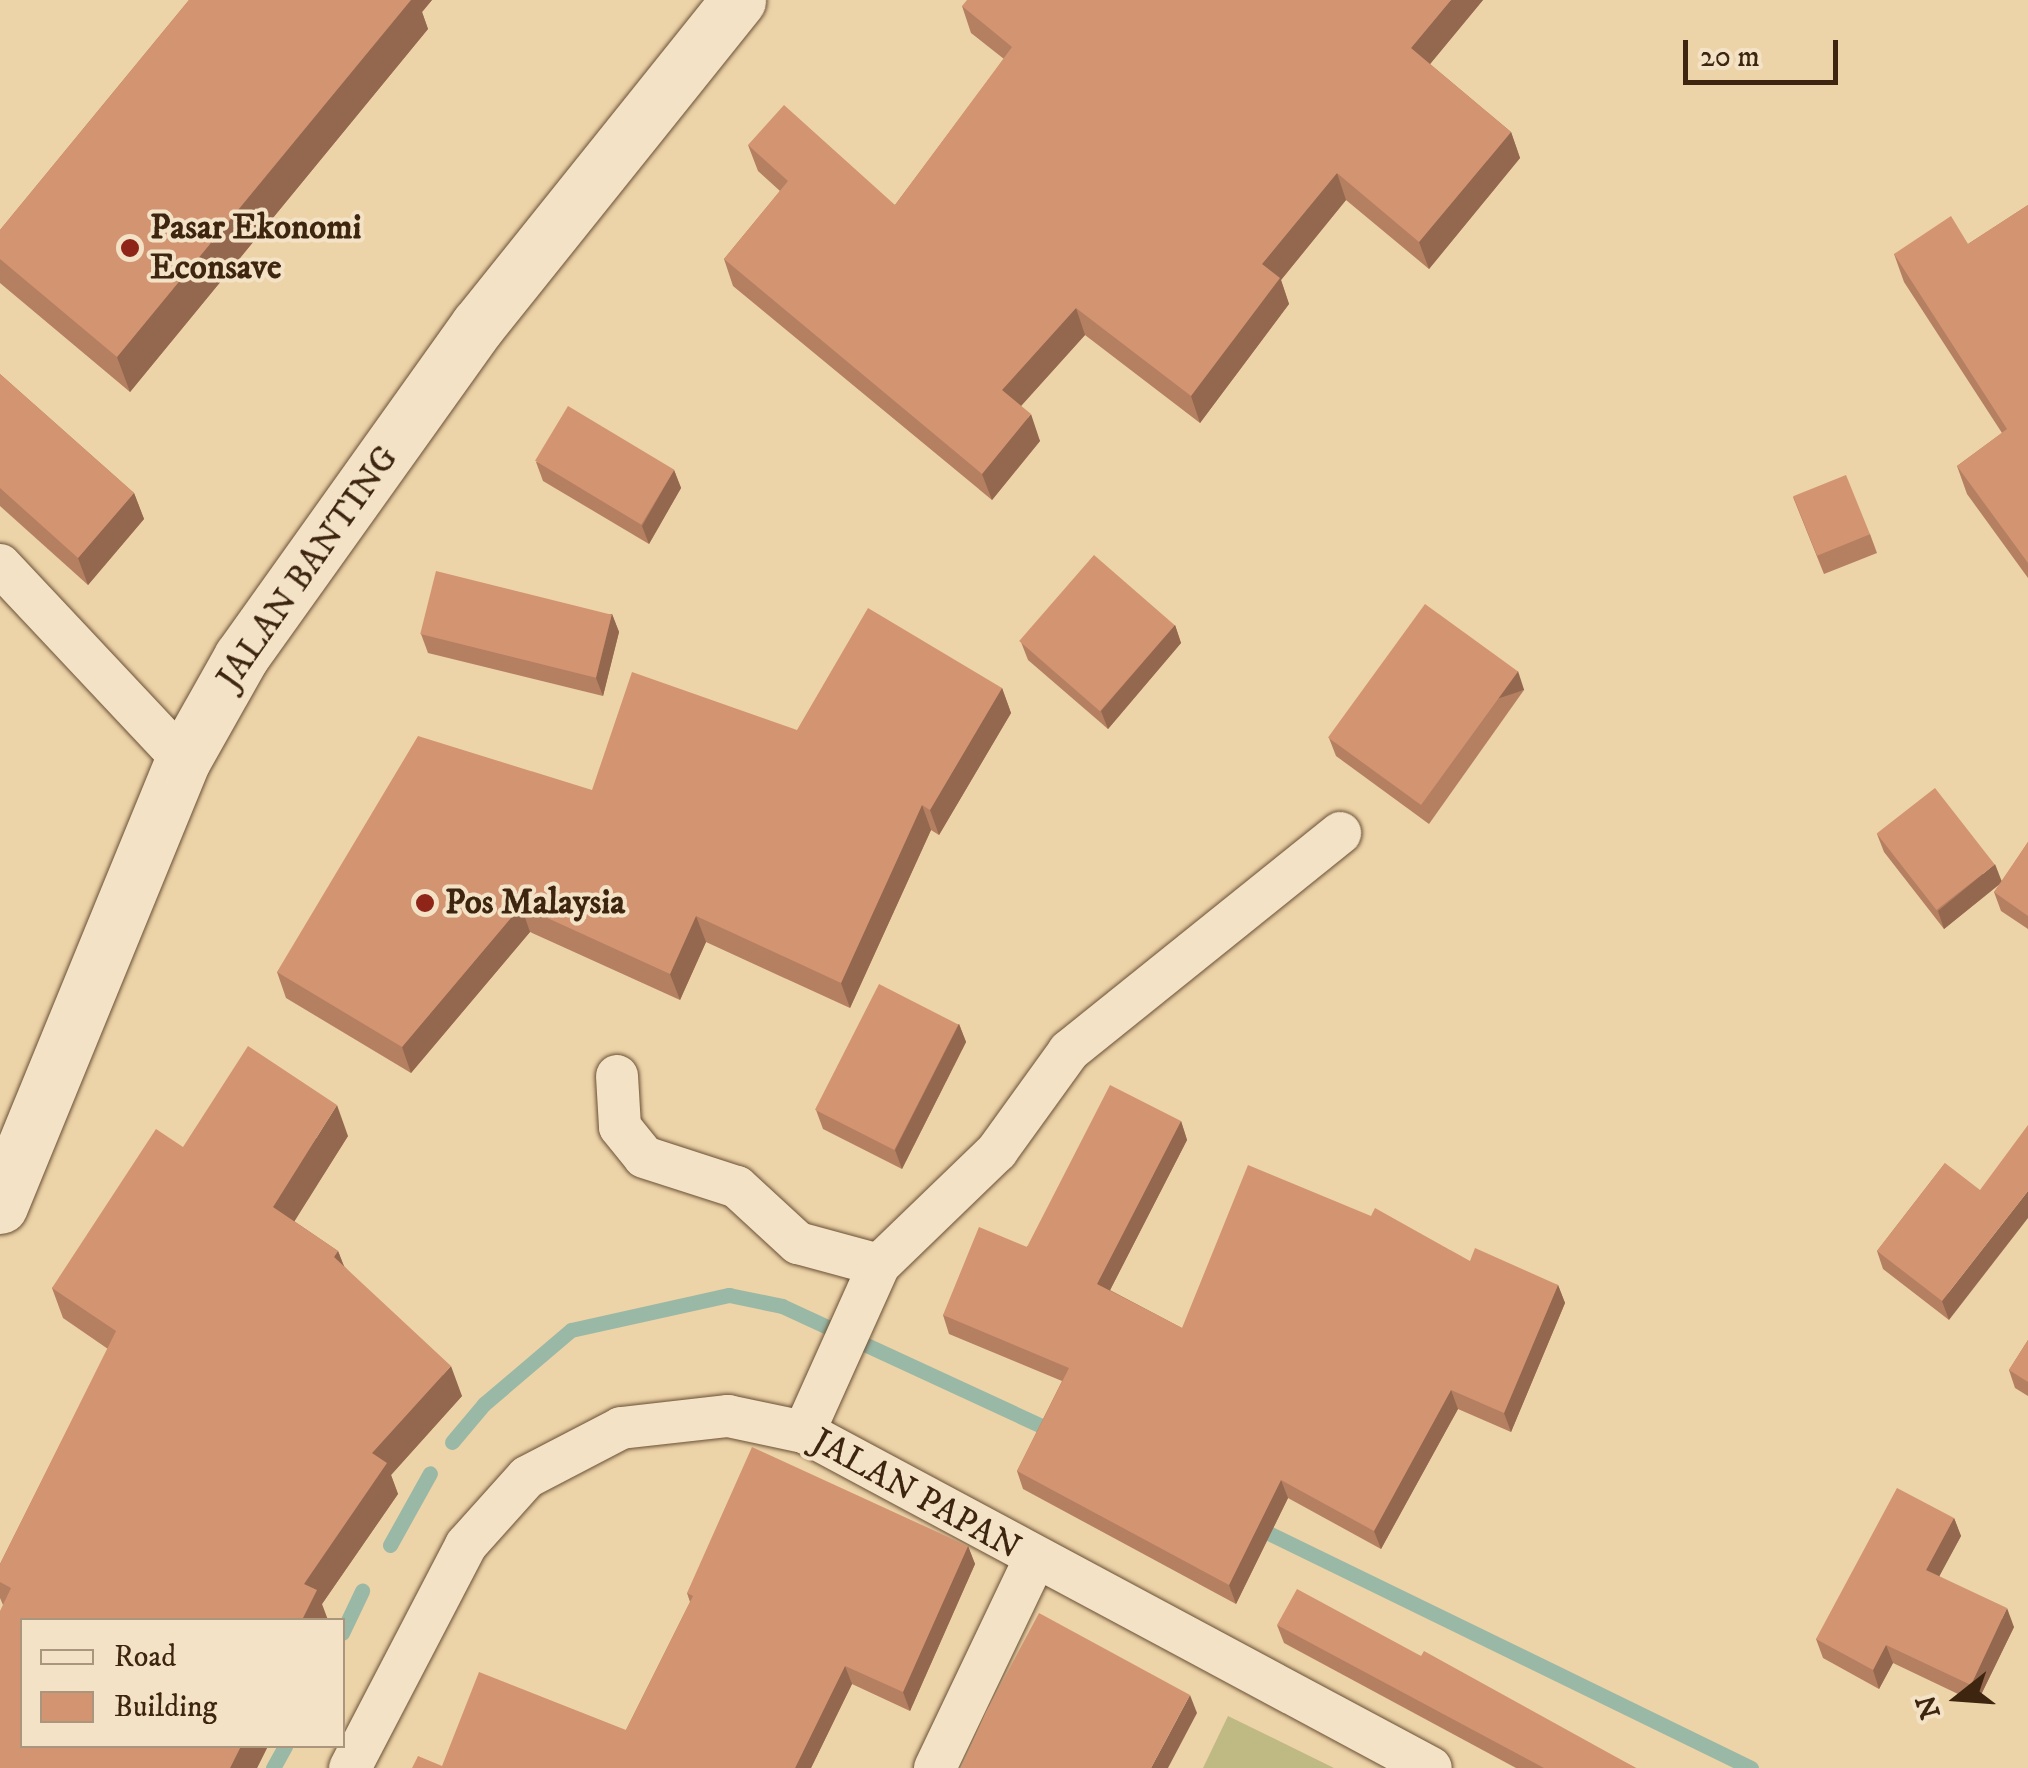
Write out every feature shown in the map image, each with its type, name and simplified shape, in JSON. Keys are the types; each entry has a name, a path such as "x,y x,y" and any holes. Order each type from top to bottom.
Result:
{"main road":[{"name":"JALAN BANTING","path":"0,1206 183,760 240,656 478,325 738,0"}],"street":[{"path":"0,566 183,760"},
{"path":"804,1432 879,1266 997,1152 1069,1051 1340,833"},
{"path":"616,1076 620,1127 644,1157 737,1188 798,1243 879,1266"},
{"name":"JALAN PAPAN","path":"350,1768 466,1545 528,1477 621,1428 728,1416 804,1432 1034,1560 1431,1768"},
{"path":"935,1768 1034,1560"}],"shaded area":[{"path":"1228,1716 1334,1768 1203,1768"}],"building":[{"path":"189,0 411,0 117,357 0,259 0,230"},
{"path":"967,0 1451,0 1411,48 1511,132 1419,242 1337,173 1262,264 1280,278 1191,396 1076,308 1002,390 1031,414 982,474 724,259 788,181 748,145 784,105 895,205 1012,47 962,6"},
{"path":"2028,205 2028,563 1957,466 2007,429 1894,254 1951,216 1968,244"},
{"path":"0,374 134,493 78,558 0,488"},
{"path":"568,406 674,470 641,525 535,461"},
{"path":"1846,475 1870,534 1817,556 1793,496"},
{"path":"1094,555 1175,625 1100,711 1019,641"},
{"path":"436,571 612,615 596,678 420,634"},
{"path":"1425,604 1518,672 1421,805 1328,737"},
{"path":"868,608 1002,688 930,810 922,805 841,983 696,916 670,974 521,906 402,1047 277,972 418,736 592,790 632,672 797,730"},
{"path":"1935,788 1995,864 1936,910 1877,834"},
{"path":"2028,842 2028,916 1994,892"},
{"path":"879,984 958,1024 894,1150 815,1110"},
{"path":"248,1046 337,1105 273,1207 338,1251 334,1257 451,1366 372,1453 387,1463 304,1584 317,1590 303,1618 20,1618 20,1748 240,1748 230,1768 0,1768 0,1611 11,1588 0,1582 0,1564 116,1331 52,1288 156,1129 183,1147"},
{"path":"1110,1085 1181,1121 1097,1284 1182,1328 1248,1165 1371,1216 1375,1208 1470,1261 1475,1248 1558,1285 1504,1413 1451,1390 1374,1531 1281,1480 1229,1585 1017,1471 1069,1368 943,1315 979,1227 1027,1247"},
{"path":"2028,1125 2028,1191 1942,1301 1877,1251 1945,1163 1980,1190"},
{"path":"2028,1340 2028,1382 2009,1370"},
{"path":"752,1447 968,1546 903,1692 845,1666 795,1768 412,1768 418,1756 442,1766 479,1672 626,1730 693,1596 687,1593"},
{"path":"1897,1488 1954,1518 1926,1570 2007,1608 1971,1685 1886,1645 1873,1670 1816,1639"},
{"path":"1297,1589 1421,1656 1424,1651 1636,1768 1544,1768 1277,1625"},
{"path":"1039,1613 1190,1695 1151,1768 961,1768"}],"waterway":[{"path":"452,1442 484,1404 571,1330 729,1295 782,1306 1055,1432"},
{"path":"390,1545 430,1473"},
{"path":"1252,1525 1751,1768"},
{"path":"345,1627 362,1591"},
{"path":"273,1768 284,1748"}],"place":[{"name":"Pasar Ekonomi Econsave","path":"130,248"},
{"name":"Pos Malaysia","path":"425,903"}]}
